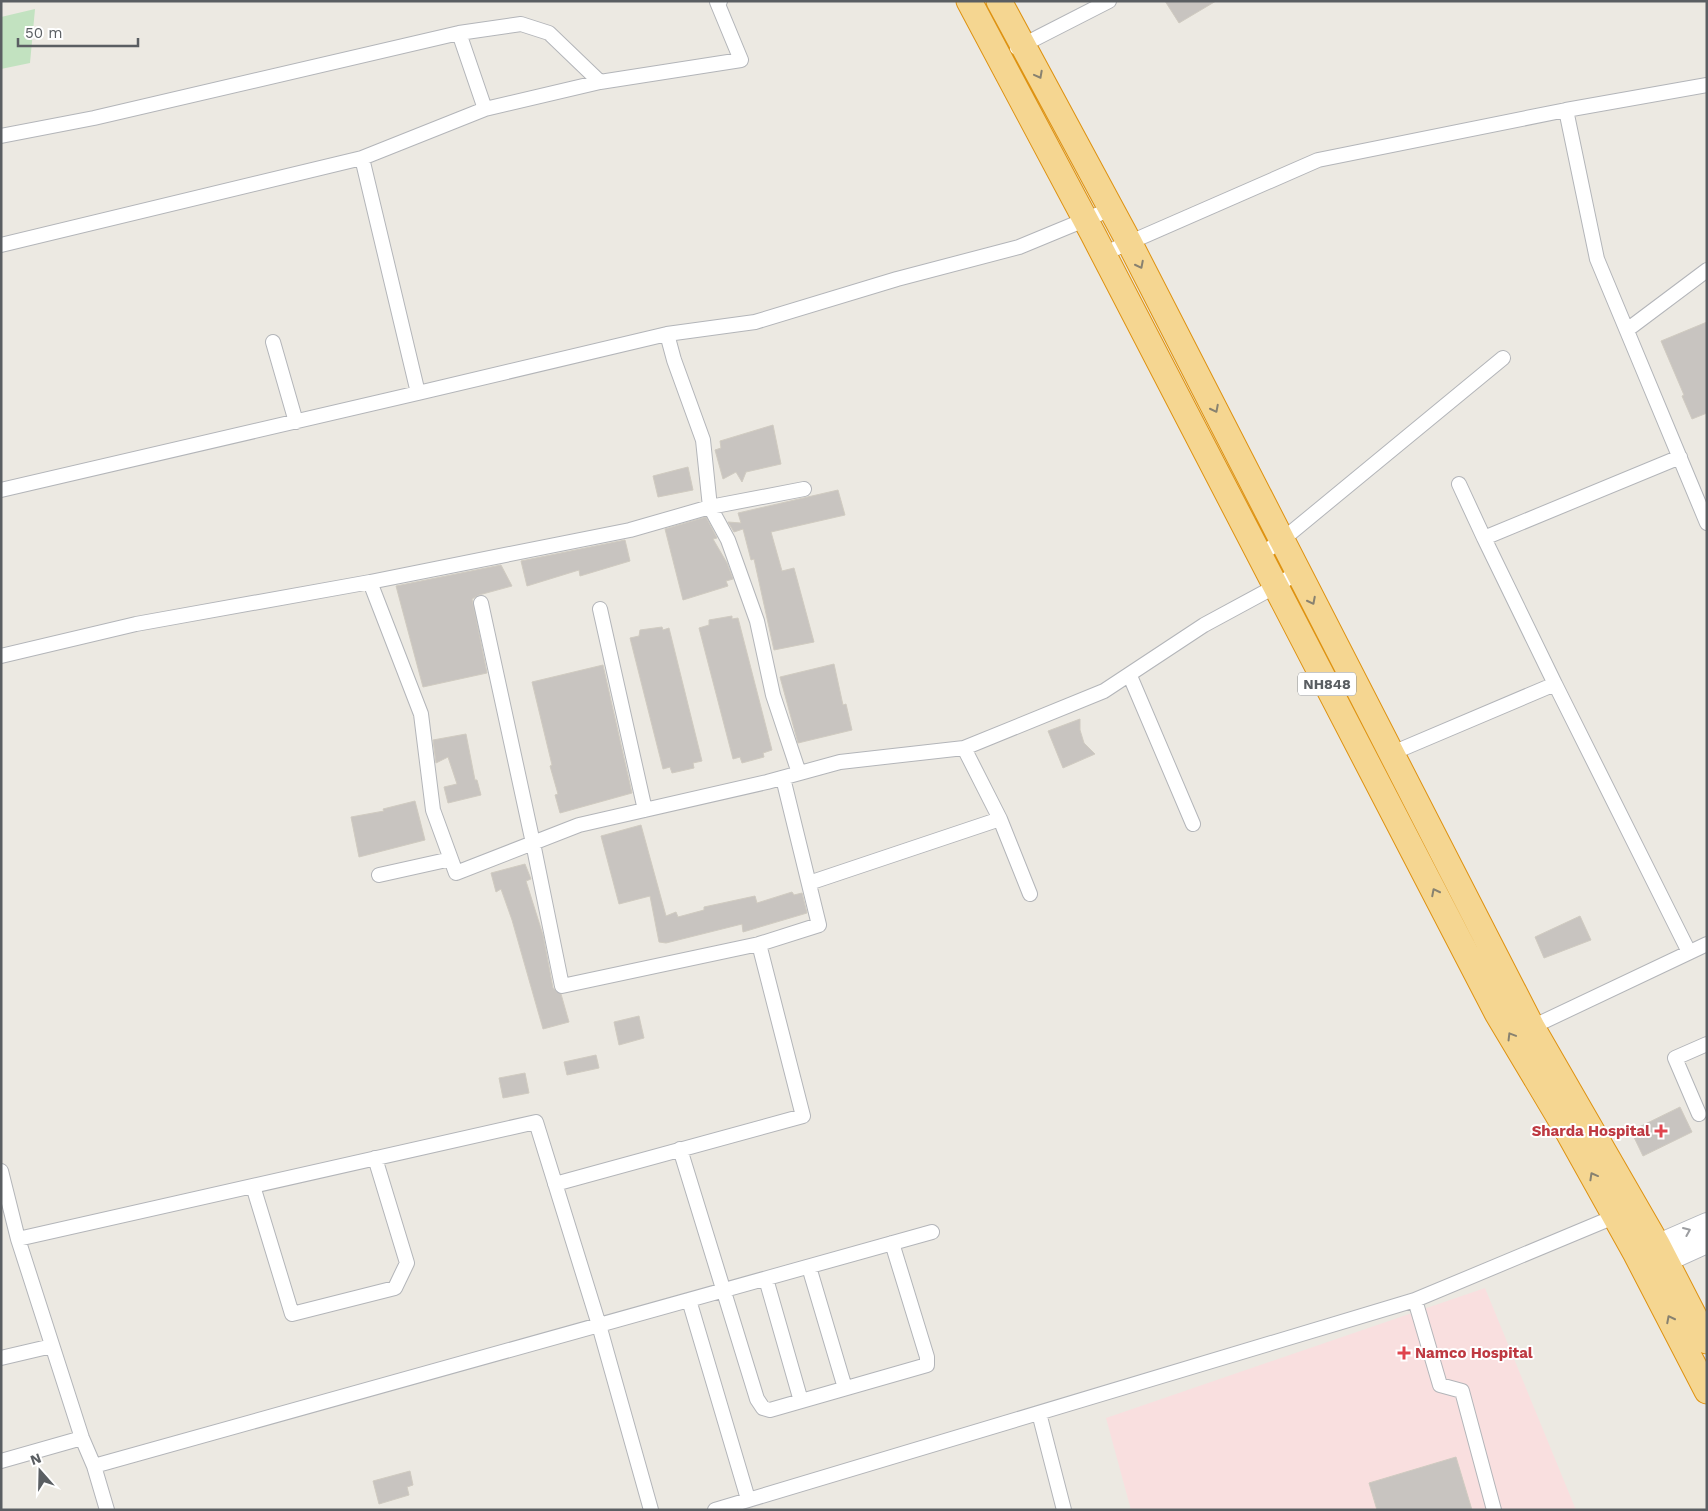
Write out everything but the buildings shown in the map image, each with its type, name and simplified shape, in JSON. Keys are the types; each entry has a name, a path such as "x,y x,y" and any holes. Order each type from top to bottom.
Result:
{"highway":[{"name":"NH848","path":"968,1 1153,348 1497,1014 1564,1104"},
{"name":"NH848","path":"999,1 1129,242 1390,754 1532,1027 1564,1104 1651,1258 1707,1341"},
{"path":"1153,348 1177,336"},
{"path":"1208,454 1232,442"},
{"name":"NH848","path":"1651,1258 1707,1391"}],"main road":[{"path":"1651,1258 1707,1223"},
{"path":"1651,1258 1707,1243"}],"street":[{"path":"1,245 362,158 485,109 600,82 741,60 717,2 720,1"},
{"path":"999,58 1109,1"},
{"path":"1,136 94,118 459,33 521,24 549,33 600,82"},
{"path":"459,33 485,109"},
{"path":"1103,254 1318,160 1566,110 1707,85"},
{"path":"1566,110 1597,259 1707,523"},
{"path":"362,158 418,393"},
{"path":"1,490 667,334 755,322 897,279 1019,247 1111,209"},
{"path":"1626,330 1707,270"},
{"path":"667,334 674,360 703,440 710,506 728,540 758,621 773,695 799,773"},
{"path":"273,342 296,422"},
{"path":"1260,555 1282,540 1503,358"},
{"path":"1484,538 1680,457"},
{"path":"1459,484 1555,684 1688,952"},
{"path":"1,656 136,624 370,582 630,530 710,506 804,490"},
{"path":"370,582 421,714 433,810 456,873 579,825 783,778 840,762 964,748 1104,691 1130,676 1204,625 1298,572"},
{"path":"481,603 562,986 759,944 819,925 783,778"},
{"path":"600,609 645,810"},
{"path":"1130,676 1193,824"},
{"path":"1390,754 1555,684"},
{"path":"964,748 1000,819 1030,894"},
{"path":"809,883 1000,819"},
{"path":"380,875 451,859"},
{"path":"555,1184 802,1116 759,944"},
{"path":"1532,1027 1707,944"},
{"path":"1699,1114 1675,1058 1707,1044"},
{"path":"18,1238 536,1122 599,1325 651,1510"},
{"path":"680,1149 757,1399 763,1408 770,1410 927,1364 928,1357 892,1243"},
{"path":"253,1186 292,1314 395,1288 407,1263 375,1158"},
{"path":"1,1171 6,1214 18,1238 107,1510"},
{"path":"714,1510 1415,1300 1625,1212"},
{"path":"94,1466 932,1232"},
{"path":"809,1266 845,1388"},
{"path":"766,1279 801,1401"},
{"path":"689,1300 748,1499"},
{"path":"1415,1300 1440,1385 1462,1391 1494,1510"},
{"path":"1,1358 52,1346"},
{"path":"1039,1413 1064,1510"},
{"path":"1,1461 82,1438"}],"shaded area":[{"name":"Namco Hospital","path":"1485,1288 1576,1510 1131,1510 1106,1418"}],"green space":[{"path":"35,9 30,63 1,69 1,17"}],"place":[{"name":"Sharda Hospital","path":"1661,1131"},
{"name":"Namco Hospital","path":"1404,1353"}]}
